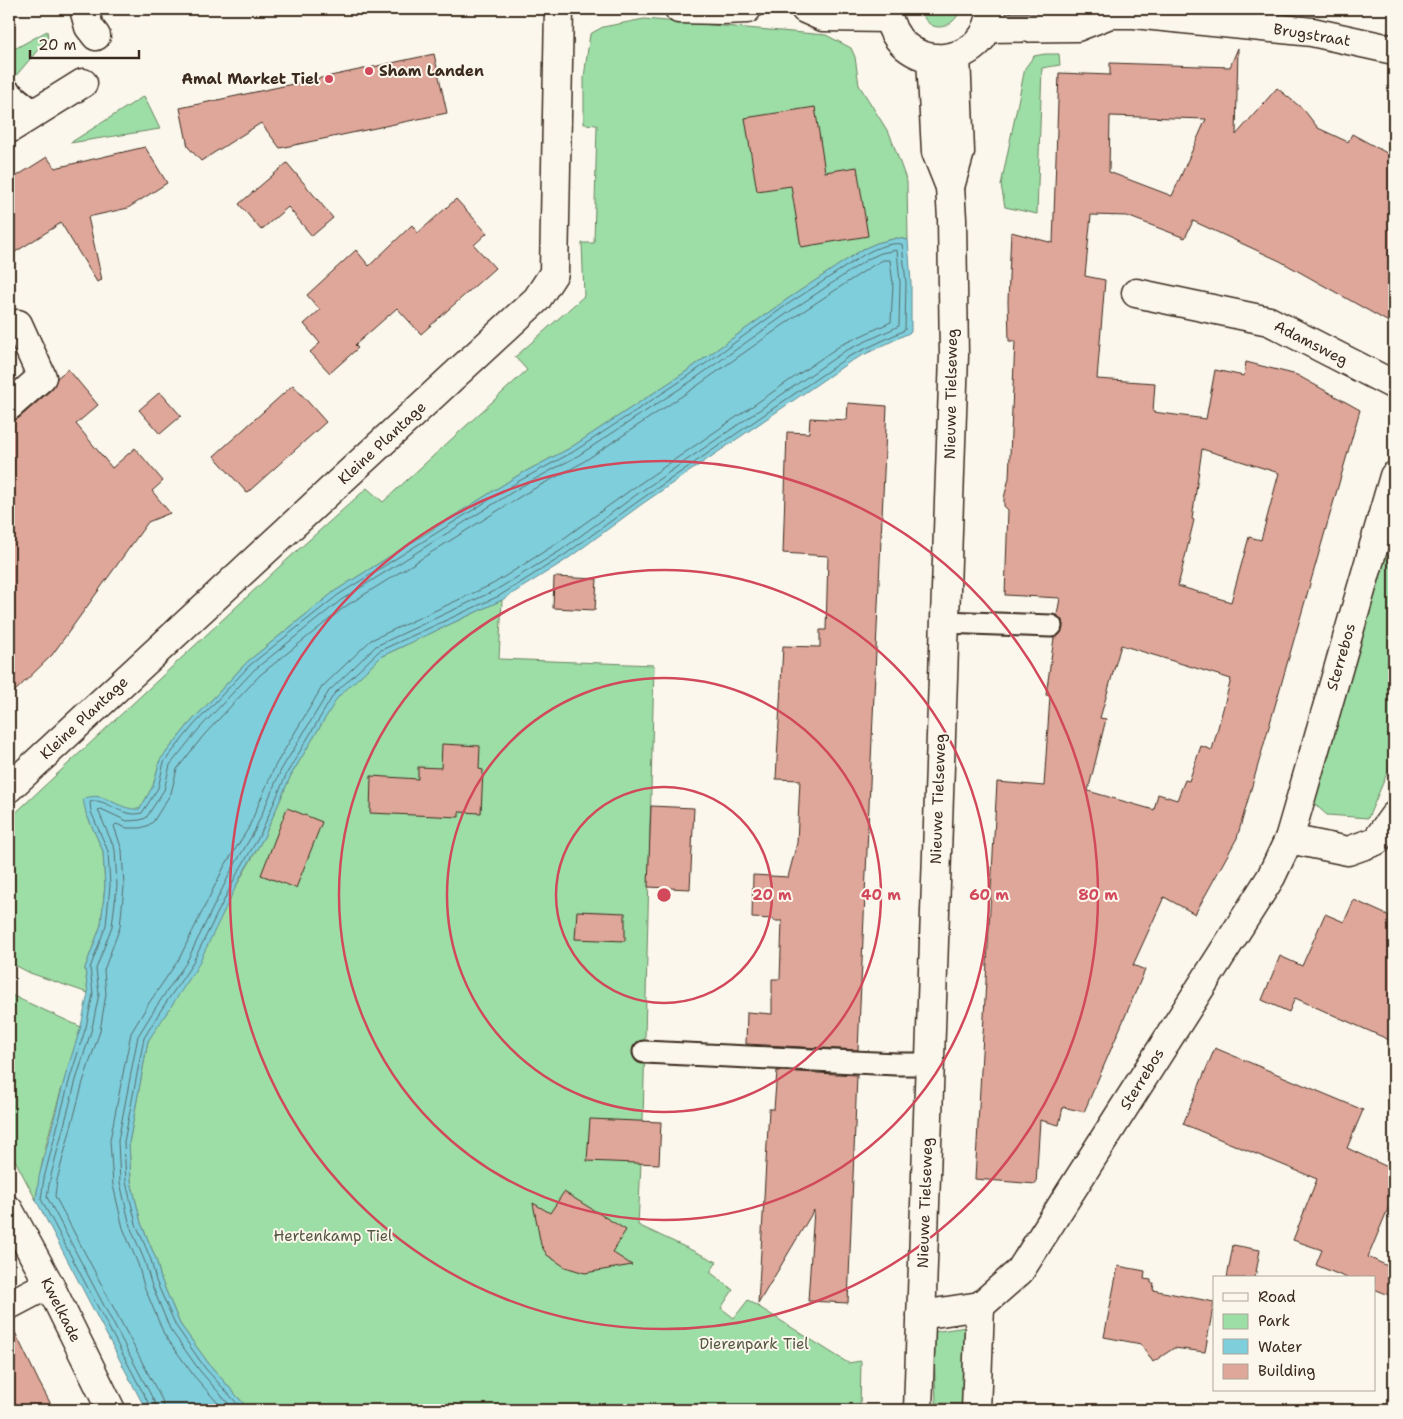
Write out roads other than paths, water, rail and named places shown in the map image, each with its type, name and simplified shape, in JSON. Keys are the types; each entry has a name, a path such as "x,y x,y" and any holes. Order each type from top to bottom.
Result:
{"street":[{"path":"84,9 89,27 96,36"},
{"name":"Kleine Plantage","path":"9,788 537,299 554,273 559,9"},
{"path":"679,9 747,9"},
{"path":"806,9 823,17 888,14 898,39 907,48 918,54 943,57 976,44 989,18"},
{"name":"Brugstraat","path":"989,18 1077,27 1104,11 1312,32 1394,50"},
{"name":"Nieuwe Tielseweg","path":"918,1410 954,354 950,187 960,152 943,57"},
{"path":"9,129 83,83"},
{"name":"Adamsweg","path":"1136,293 1269,321 1394,385"},
{"path":"9,406 42,377 18,324"},
{"name":"Sterrebos","path":"980,1306 1020,1272 1271,877 1288,839 1394,476"},
{"path":"1288,839 1348,851 1376,841 1394,816"},
{"name":"Kwelkade","path":"9,1210 111,1410"},
{"path":"9,1305 48,1284"},
{"path":"921,1315 980,1306 976,1410"}],"lane":[{"path":"9,91 35,112"},
{"path":"944,622 1051,626"},
{"path":"644,1052 930,1064"}],"water":[{"path":"897,238 908,240 911,283 911,332 851,361 642,504 566,560 502,600 382,656 338,697 291,775 264,837 241,876 196,969 148,1041 129,1143 131,1181 141,1223 156,1259 161,1279 180,1324 209,1364 249,1410 146,1410 36,1200 39,1177 65,1077 81,1026 88,993 85,968 101,925 105,886 103,851 86,813 83,799 91,797 105,798 124,807 140,809 153,786 160,760 190,723 247,662 335,591 517,476 570,448 684,373 786,300 863,249"}],"place":[{"name":"Sham Landen","path":"369,71"},
{"name":"Amal Market Tiel","path":"329,79"}],"park label":[{"name":"Hertenkamp Tiel","path":"333,1236"},
{"name":"Dierenpark Tiel","path":"754,1344"}]}
